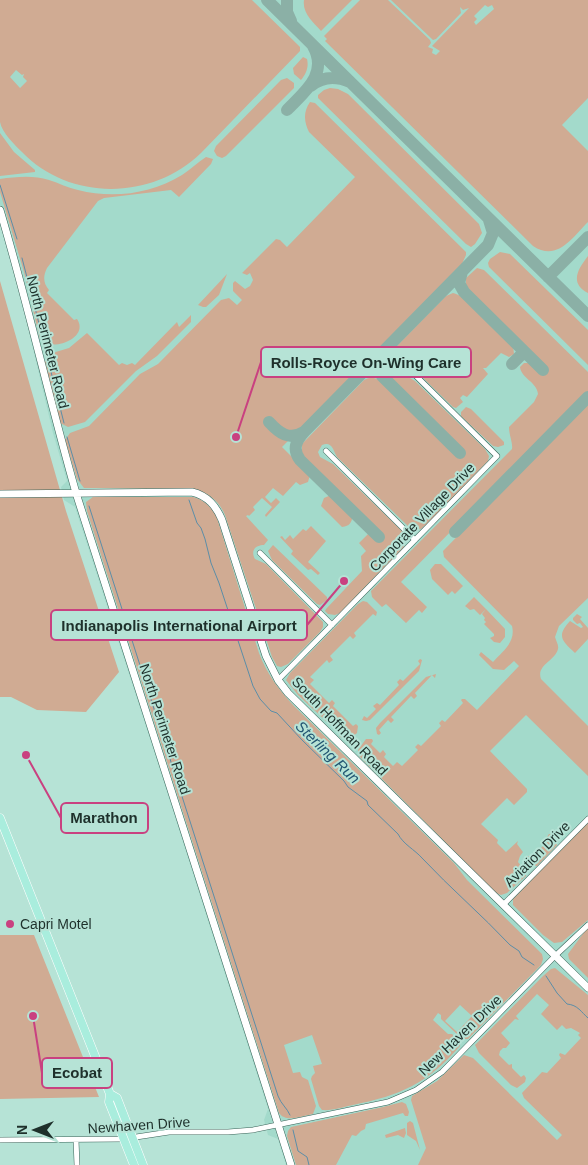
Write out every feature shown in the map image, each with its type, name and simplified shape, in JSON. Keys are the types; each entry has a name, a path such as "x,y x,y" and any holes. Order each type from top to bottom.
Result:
{"main road":[{"path":"0,818 110,1094 109,1102 134,1165"},
{"path":"110,1094 117,1098 143,1165"}],"street":[{"name":"North Perimeter Road","path":"0,210 58,432 76,493 291,1165"},
{"name":"Corporate Village Drive","path":"278,680 497,456 408,368"},
{"path":"326,452 415,540"},
{"name":"South Hoffman Road","path":"0,494 192,492 214,504 222,520 266,656 278,680 288,693 588,988"},
{"path":"260,553 332,625"},
{"name":"Aviation Drive","path":"503,905 588,819"},
{"name":"New Haven Drive","path":"278,1126 388,1102 420,1088 445,1069 588,924"},
{"name":"Newhaven Drive","path":"0,1140 124,1139 169,1132 233,1132 278,1126"},
{"path":"76,1140 77,1165"}],"shaded area":[{"path":"0,0 588,0 588,1165 286,1165 278,1139 268,1135 264,1120 268,1109 153,748 75,507 64,500 61,487 67,481 53,433 22,302 0,224"},
{"path":"0,0 252,0 300,47 300,51 201,153 181,169 160,180 136,187 112,189 87,187 63,180 42,168 19,149 1,126","holes":["16,70 22,75 24,74 23,77 27,81 20,88 10,77"]},
{"path":"304,0 352,0 321,31 306,13"},
{"path":"360,0 388,0 430,40 431,43 428,47 433,49 432,53 436,55 440,51 432,46 469,8 463,10 460,7 461,13 433,40 391,0 588,0 588,98 562,125 588,151 588,222 570,241 557,250 542,250 533,246 325,41 327,39 324,36","holes":["485,5 488,7 492,5 494,9 476,25 474,22 477,19 474,16"]},
{"path":"303,57 307,59 308,65 306,73 301,80 294,74 293,68"},
{"path":"287,78 294,83 294,88 226,156 222,158 217,156 214,151 216,146 281,80"},
{"path":"330,88 338,89 348,94 479,224 482,233 475,244 471,247 466,244 318,98 318,95 324,90"},
{"path":"310,102 315,103 466,252 466,255 461,266 282,447 310,475 308,482 300,485 296,482 283,496 273,488 265,497 271,503 276,498 280,502 266,517 265,515 272,507 262,498 253,507 255,510 249,516 246,516 268,540 264,545 255,549 253,553 255,559 266,564 323,622 320,632 288,664 281,667 277,666 272,657 225,515 217,502 209,495 194,489 84,488 77,479 65,440 70,433 89,426 140,374 158,364 221,300 229,298 237,305 242,300 233,291 233,283 235,281 245,289 250,286 253,280 250,273 247,275 242,273 276,239 280,240 287,247 355,177 309,132 305,117"},
{"path":"0,133 14,152 35,172 0,176"},
{"path":"206,157 213,159 211,164 179,197 171,190 104,198 98,201 47,268 44,277 49,290 47,293 74,320 77,319 80,326 78,332 68,341 60,344 45,343 40,339 24,272 0,192 0,179 37,177 91,193 132,193 158,187 185,173"},
{"path":"500,252 510,254 588,330 588,365 489,267 490,259"},
{"path":"588,256 588,293 579,285 577,276"},
{"path":"477,268 484,270 588,372 588,392 401,582 427,607 422,613 419,610 406,623 386,604 382,607 372,597 371,591 512,449 509,427 534,402 538,394 535,386 523,374 520,367 524,363 531,363 542,374 547,369 466,287 466,278"},
{"path":"227,274 219,295 206,307 198,305"},
{"path":"0,281 66,511 119,672 86,712 37,710 11,697 0,697"},
{"path":"453,293 459,295 475,307 492,324 513,346 514,354 509,357 501,353 486,368 483,368 488,374 467,397 463,395 460,398 463,402 456,408 419,374 412,361 404,362 400,369 403,374 415,381 485,449 489,456 488,461 430,521 421,529 412,530 337,457 330,445 322,445 318,452 320,457 333,464 403,532 406,538 404,547 340,613 335,615 328,614 325,611 326,609 362,571 361,556 366,551 359,543 369,533 377,541 382,535 311,465 302,454 302,444 364,380 374,378 388,387 460,457 465,452 393,381 383,365 385,358 446,296"},
{"path":"191,315 191,322 157,356 136,371 85,422 68,427 60,423 45,362 49,354 69,348 87,333 119,365 122,363 127,365 132,363 135,365 177,322 179,327"},
{"path":"588,403 588,598 559,626 555,637 558,649 543,667 540,674 541,679 588,726 588,776 526,715 490,751 527,789 527,792 514,805 507,798 481,824 498,840 497,843 506,852 518,841 517,844 523,852 518,862 526,872 526,876 507,893 501,895 496,893 359,756 358,750 366,739 372,739 371,744 380,753 383,750 386,754 384,757 393,766 397,762 402,766 418,750 415,747 418,744 421,746 441,726 439,723 442,720 445,722 463,703 462,699 465,699 477,710 519,666 514,661 504,670 493,669 479,655 481,652 493,662 510,642 513,632 512,626 444,557 443,551"},
{"path":"466,407 471,409 504,442 504,445 493,446 461,416 461,412"},
{"path":"331,495 353,516 347,526 342,527 321,506 324,498"},
{"path":"93,497 193,497 208,505 217,518 259,653 278,688 454,863 467,880 542,954 541,965 468,1039 462,1039 441,1019 441,1015 438,1013 433,1020 448,1034 452,1034 460,1042 460,1046 436,1070 412,1086 370,1101 322,1110 311,1079 315,1073 313,1066 322,1064 312,1035 284,1045 293,1073 300,1072 302,1077 308,1080 316,1106 313,1114 286,1118 279,1113 87,511 86,502","holes":["460,1005 472,1016 457,1032 445,1021"]},
{"path":"311,526 326,541 308,562 320,573 318,575 311,569 308,570 291,554 293,551 280,537 282,536 285,540 290,535 293,539 303,529 306,531"},
{"path":"273,545 327,597 327,600 320,605 317,604 272,560 268,551"},
{"path":"435,564 441,564 463,586 455,594 452,591 448,595 432,579 430,570"},
{"path":"474,597 486,609 480,615 474,609 470,610 465,606"},
{"path":"363,601 367,602 377,612 376,616 373,614 354,633 356,636 353,639 350,636 330,656 333,660 329,663 327,660 310,677 314,680 310,684 329,703 332,700 335,703 333,706 353,726 356,724 358,726 357,733 346,739 339,736 340,734 298,695 286,680 290,673"},
{"path":"486,609 505,629 505,637 500,643 494,642 490,638 494,634 484,624 486,622 482,614"},
{"path":"577,614 582,617 580,619 588,628 588,639 575,653 564,642 562,635 570,621 581,628 583,627 580,623 577,624 573,620"},
{"path":"422,660 419,671 370,720 362,720 364,716 367,718 376,709 373,706 377,703 380,705 399,685 397,682 400,679 403,681 420,664 418,661"},
{"path":"432,675 415,693 417,696 414,699 411,696 391,717 394,720 391,723 388,720 379,730 381,733 377,734 376,728 380,723 426,677"},
{"path":"588,822 588,920 562,942 554,943 543,935 513,905 513,899"},
{"path":"549,834 557,837 557,845 537,866 529,866 525,862 525,858 528,856 532,857 549,840 547,837"},
{"path":"588,927 588,978 569,959 568,954"},
{"path":"0,935 34,935 99,1097 0,1099"},
{"path":"555,968 588,995 588,1165 418,1165 426,1148 411,1100 412,1096 437,1081 464,1055 473,1058 557,1140 562,1135 524,1098 522,1093 542,1072 547,1073 561,1058 560,1053 565,1055 581,1038 578,1035 580,1033 571,1028 566,1029 562,1025 557,1030 541,1014 549,1005 537,994 516,1016 519,1020 515,1019 501,1033 510,1043 500,1051 499,1055 509,1065 512,1064 512,1068 521,1077 524,1075 526,1078 525,1082 517,1088 511,1085 479,1053 475,1045 543,976"},
{"path":"402,1102 406,1104 409,1112 408,1116 405,1116 403,1113 366,1124 365,1129 356,1136 352,1135 336,1165 296,1165 287,1136 291,1127"},
{"path":"410,1121 413,1123 420,1150 416,1141 407,1135 407,1123"},
{"path":"405,1128 404,1138 398,1135 386,1138 385,1135"}],"waterway":[{"path":"0,185 17,239"},
{"path":"22,258 43,339"},
{"path":"48,360 64,423"},
{"path":"67,437 80,481"},
{"name":"Sterling Run","path":"189,500 205,539 211,563 253,686 260,699 271,711 277,713 348,787 367,801 368,805 403,841 510,945 519,951 522,957 534,965"},
{"path":"89,506 278,1096 290,1115"},
{"name":"Sterling Run","path":"546,976 567,1004 577,1007 588,1018"},
{"path":"293,1130 298,1151 307,1157 309,1165"}],"taxiway":[{"path":"267,0 588,316"},
{"path":"287,0 287,12 291,21"},
{"path":"287,110 307,89 316,74 318,65 313,46"},
{"path":"311,86 320,80 330,78 350,82"},
{"path":"379,537 300,460 296,452 297,442 304,432 488,245 493,233 489,220"},
{"path":"548,277 588,237"},
{"path":"462,272 459,283 464,292 543,370"},
{"path":"512,364 524,352"},
{"path":"380,355 377,366 382,376 460,453"},
{"path":"455,532 588,397"},
{"path":"269,422 289,436 299,435 304,432"}],"place":[{"name":"Rolls-Royce On-Wing Care","path":"236,437"},
{"name":"Indianapolis International Airport","path":"344,581"},
{"name":"Marathon","path":"26,755"},
{"name":"Capri Motel","path":"10,924"},
{"name":"Ecobat","path":"33,1016"}]}
